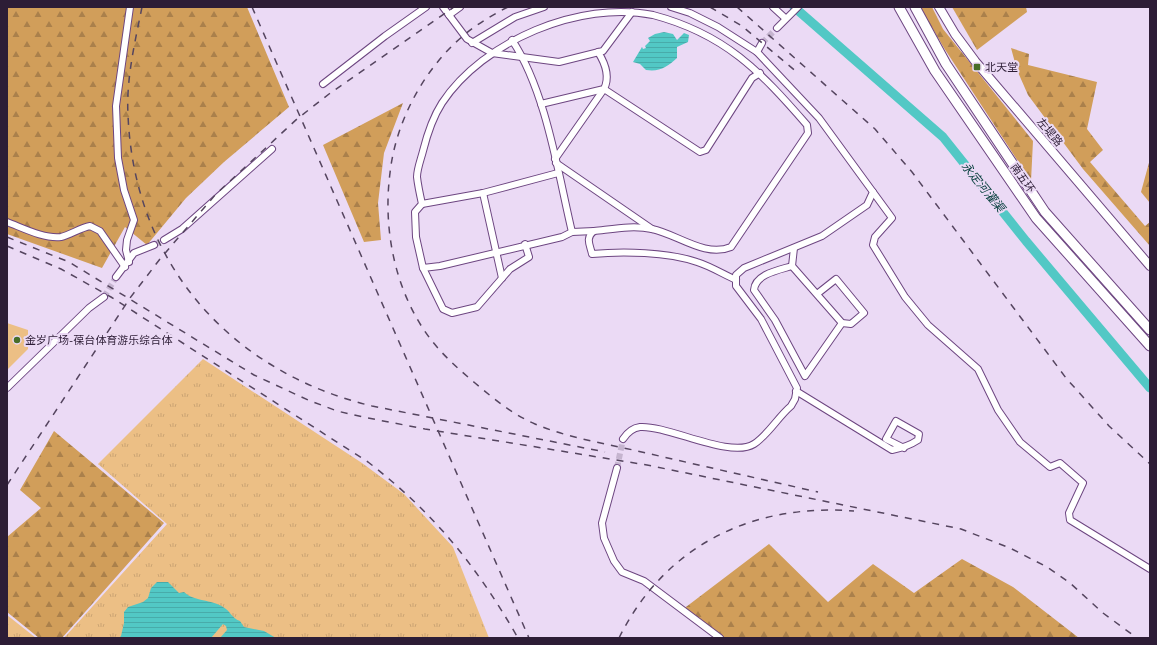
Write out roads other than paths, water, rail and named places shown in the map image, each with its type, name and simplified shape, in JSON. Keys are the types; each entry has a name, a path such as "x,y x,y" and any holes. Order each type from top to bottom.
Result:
{"highway":[{"name":"南五环","path":"899,7 935,71 1036,218 1150,346"},
{"name":"南五环","path":"915,7 946,64 1045,212 1150,330"}],"main road":[{"name":"左堤路","path":"939,7 955,34 975,61 1150,266"}],"street":[{"path":"127,265 127,240 134,220 124,190 118,158 116,106 130,7"},
{"path":"323,84 385,36 426,7"},
{"path":"443,7 467,39 492,53 559,62 603,51 632,12"},
{"path":"449,15 460,7"},
{"path":"472,43 515,17 544,7"},
{"path":"581,7 581,14"},
{"path":"671,7 690,13 711,23 757,52 819,118 892,218 875,237 873,245 906,297 928,325 978,368 998,410 1020,442 1050,467 1060,463 1083,483 1069,513 1070,520 1150,569"},
{"path":"773,7 785,17"},
{"path":"777,28 785,17 798,7"},
{"path":"422,204 417,176 426,139 442,103 462,80 492,53 512,40 551,21 581,14 618,11 651,14 682,24 710,36 770,83 807,126 808,133 731,247 723,250 712,251 652,229 633,227 572,232 562,236 440,266 423,268"},
{"path":"512,40 524,58 541,104 572,232"},
{"path":"757,52 762,43"},
{"path":"555,161 604,89 608,80 603,59 598,52"},
{"path":"541,104 604,89 700,152 706,150 752,78 760,74"},
{"path":"770,83 779,76"},
{"path":"164,240 182,229 272,149"},
{"path":"555,161 652,229"},
{"path":"525,244 529,256 510,269 477,307 452,313 443,309 423,268 416,237 415,212 422,204 483,192 558,173"},
{"path":"483,192 502,278"},
{"path":"623,439 632,430 640,427 660,430 735,448 754,444 791,406 795,399 796,390 784,362 761,319 736,286 736,275 744,268 822,236 867,205 873,192"},
{"path":"7,222 50,237 62,236 79,228 90,226 100,231 127,265"},
{"path":"594,231 589,235 588,239 592,254 624,252 658,255 696,262 736,280"},
{"path":"116,277 127,265 134,254 154,245"},
{"path":"794,248 792,266 842,323 851,324 864,313 836,279 817,294"},
{"path":"792,266 765,275 758,280 754,290 775,320 805,376 842,323"},
{"path":"7,388 89,308 104,297"},
{"path":"796,390 892,450 904,448 918,440 919,434 896,421 886,439 904,448"},
{"path":"618,468 602,523 604,538 614,561 622,572 644,581 720,638"}],"waterway":[{"name":"永定河灌渠","path":"794,7 943,137 1026,241 1150,388"}],"tunnel":[{"path":"762,43 777,28"},
{"path":"154,245 164,240"},
{"path":"104,297 116,277"},
{"path":"617,468 623,439"}],"railway":[{"path":"142,7 128,88 128,115 134,169 149,218 170,263 199,303 234,338 275,367 321,390 372,406 605,452"},
{"path":"252,7 529,638"},
{"path":"7,485 130,298 160,259 216,194 297,119 329,94 454,7"},
{"path":"508,7 473,28 457,41 442,57 417,92 407,112 393,152 388,193 388,214 393,255 405,294 424,330 435,345 475,383 511,411 535,424 562,434 590,441 818,492"},
{"path":"710,7 742,26 798,73"},
{"path":"737,7 875,129 912,172 1066,378 1109,426 1150,464"},
{"path":"7,237 69,262 254,375 308,400 337,411 425,429 647,465 961,529 1010,548 1047,567 1070,583 1103,613 1137,638"},
{"path":"7,246 61,269 111,297 368,462 392,481 452,542 486,587 518,638"},
{"path":"619,638 638,606 661,578 687,555 716,537 747,523 781,514 817,510 854,511"}],"place":[{"name":"北天堂","path":"977,67"},
{"name":"金岁广场-葆台体育游乐综合体","path":"17,340"}]}
